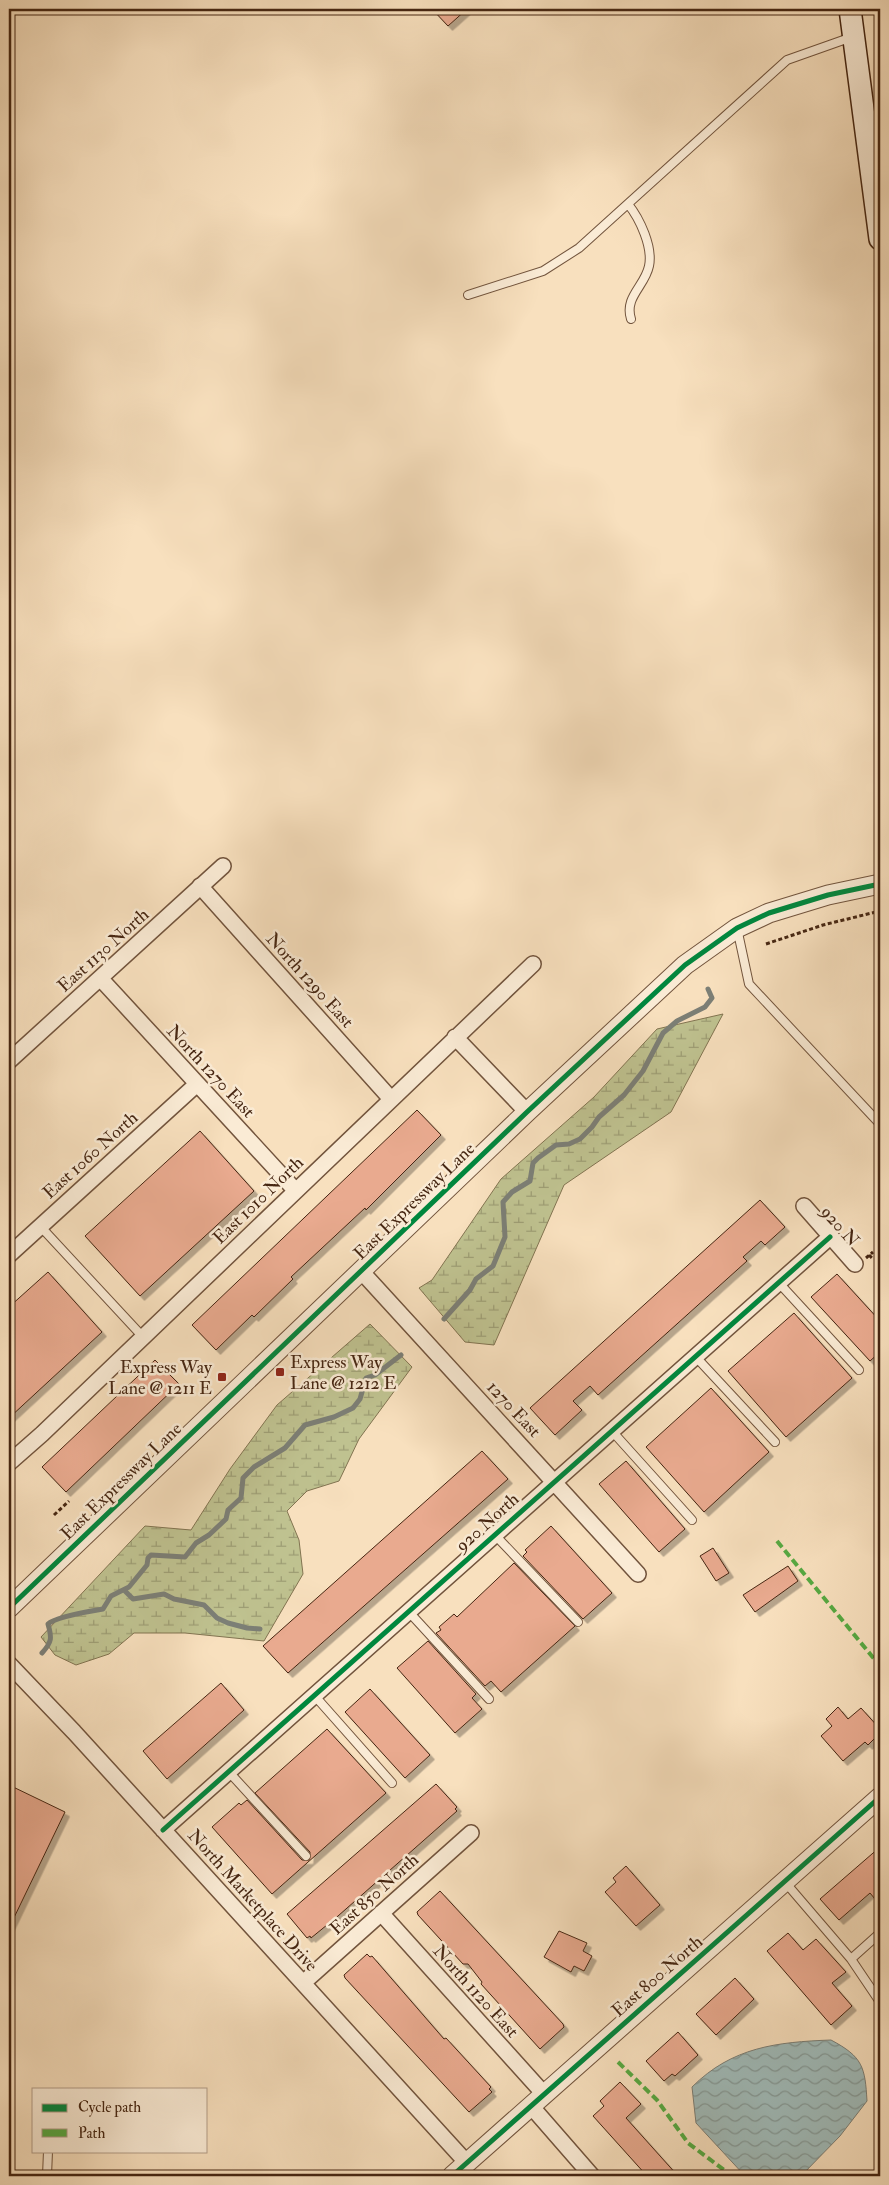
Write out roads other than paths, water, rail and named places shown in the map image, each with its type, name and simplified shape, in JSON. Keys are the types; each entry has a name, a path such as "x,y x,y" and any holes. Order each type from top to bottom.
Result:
{"main road":[{"path":"850,9 880,240"}],"street":[{"name":"East 1130 North","path":"9,1061 223,866"},
{"name":"East Expressway Lane","path":"9,1608 527,1112 685,965 737,928 769,913 802,902 880,884"},
{"name":"North 1290 East","path":"200,886 391,1099"},
{"name":"East 1010 North","path":"9,1463 533,964"},
{"name":"North 1270 East","path":"100,978 295,1190"},
{"path":"455,1037 527,1112"},
{"name":"East 1060 North","path":"9,1254 197,1084"},
{"name":"920 N","path":"804,1206 856,1264"},
{"name":"920 North","path":"163,1830 830,1237"},
{"name":"1270 East","path":"361,1271 638,1574"},
{"name":"North Marketplace Drive","path":"9,1664 467,2162"},
{"name":"East 800 North","path":"452,2176 880,1796"},
{"name":"East 850 North","path":"303,1983 471,1833"},
{"name":"North 1120 East","path":"381,1913 538,2100 592,2176"}],"lane":[{"path":"468,295 543,271 579,248 787,60 854,36"},
{"path":"628,204 634,211 650,251 649,267 632,297 628,310 631,319"},
{"path":"737,928 749,984 880,1124"},
{"path":"40,1226 143,1337"},
{"path":"779,1283 859,1370"},
{"path":"695,1356 775,1442"},
{"path":"611,1430 692,1520"},
{"path":"494,1534 578,1622"},
{"path":"408,1611 489,1699"},
{"path":"314,1696 392,1783"},
{"path":"228,1771 306,1856"},
{"path":"785,1882 851,1959 880,2002"},
{"path":"851,1959 880,1932"},
{"path":"47,2176 48,2152"}],"water":[{"path":"831,2040 850,2052 860,2064 865,2080 867,2101 840,2136 801,2176 745,2176 696,2123 692,2087 723,2063 756,2049 774,2045"}],"waterway":[{"path":"444,1319 470,1290 476,1279 493,1266 505,1237 503,1202 512,1192 530,1181 533,1163 556,1145 569,1144 580,1139 599,1117 624,1095 643,1071 663,1033 677,1021 705,1007 712,998 708,989"},
{"path":"42,1653 50,1640 48,1624 65,1617 103,1609 111,1596 129,1587 147,1565 148,1558 151,1555 185,1557 196,1543 209,1535 226,1519 228,1510 241,1498 243,1478 254,1467 285,1448 305,1425 334,1417 353,1408 360,1399 366,1378 375,1375 401,1355"},
{"path":"125,1591 133,1599 164,1594 174,1599 204,1605 217,1618 228,1623 260,1629"}],"place":[{"name":"Express Way Lane @ 1212 E","path":"280,1372"},
{"name":"Express Way Lane @ 1211 E","path":"222,1377"}]}
